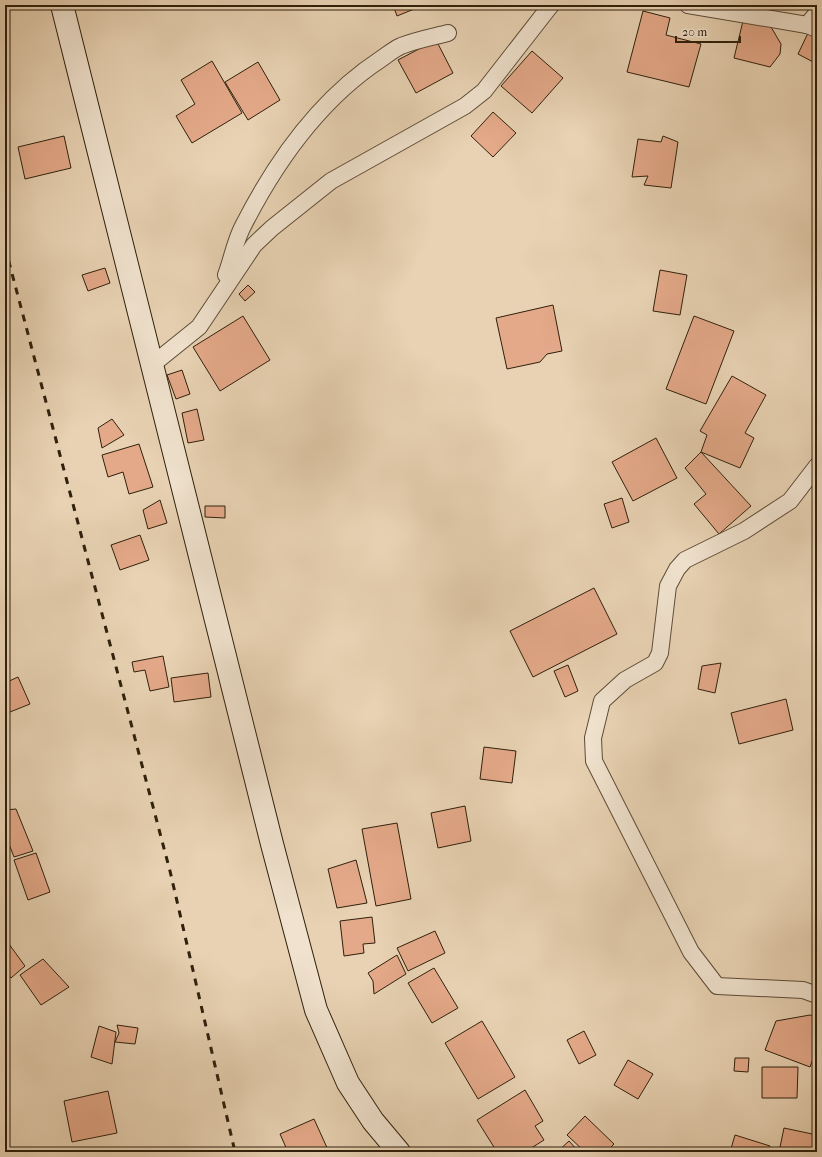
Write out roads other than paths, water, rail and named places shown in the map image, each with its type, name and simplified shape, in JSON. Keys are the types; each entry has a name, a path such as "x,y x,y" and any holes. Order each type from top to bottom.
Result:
{"street":[{"path":"62,5 153,364 266,822 316,1010 348,1083 373,1120 399,1152"},
{"path":"153,364 199,327 254,245 272,228 331,181 465,106 484,90 552,5"},
{"path":"688,5 814,22"},
{"path":"220,294 242,228 266,186 321,110 341,90 368,68 400,47 448,33"},
{"path":"817,466 790,501 744,531 685,560 677,569 668,586 660,653 655,663 625,680 602,701 593,738 594,761 691,952 717,986 803,990 817,995"}],"railway":[{"path":"5,247 170,871 235,1152"}]}
